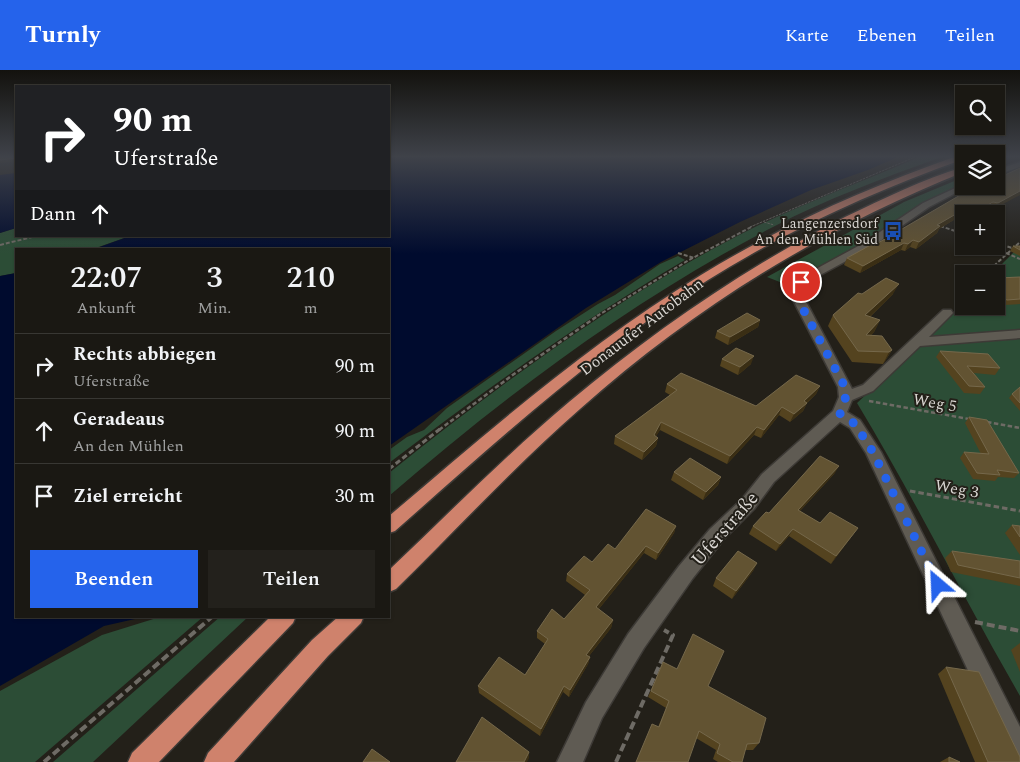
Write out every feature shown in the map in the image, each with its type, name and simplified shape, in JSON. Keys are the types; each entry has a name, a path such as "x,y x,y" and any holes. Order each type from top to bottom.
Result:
{"highway":[{"name":"Donauufer Autobahn","path":"390,525 537,398 628,330 701,280 761,244 816,216 878,189"},
{"name":"Donauufer Autobahn","path":"390,582 562,417 658,338 731,286 785,253 839,222 914,189"},
{"path":"141,762 284,618"},
{"path":"217,762 320,648 352,618"}],"street":[{"path":"955,191 926,205 866,246 807,278 798,288 796,294 845,387 842,406 873,452 1020,753"},
{"name":"Uferstraße","path":"570,762 594,710 636,641 686,572 717,534 748,504 762,484 842,406 868,388 947,313"},
{"path":"918,342 1020,334"}],"path":[{"path":"390,468 484,395 603,312 694,258 763,221 839,189"},
{"path":"763,221 774,225"},
{"path":"936,225 955,231"},
{"path":"0,245 32,237"},
{"path":"994,265 1020,242"},
{"path":"1005,246 1012,248"},
{"path":"678,253 694,258"},
{"path":"1006,253 1020,259"},
{"name":"Weg 5","path":"842,406 972,420"},
{"path":"982,421 1020,428"},
{"name":"Weg 3","path":"891,488 1020,511"},
{"path":"954,617 1020,631"},
{"path":"44,762 211,618"},
{"path":"616,762 673,635 650,621"}],"green space":[{"path":"841,189 855,189 793,217 721,255 622,317 573,350 479,421 390,495 390,472 520,372 612,309 706,252 796,208"},
{"path":"934,189 952,189 922,203 847,253 809,273 790,286 767,277 904,202"},
{"path":"15,228 15,237 127,237 96,248 15,248 15,273 0,276 0,233"},
{"path":"1020,246 1020,696 857,403 955,311 955,315 1005,315 1005,265 1001,265"},
{"path":"678,256 685,260 608,307 534,357 390,462 390,449 407,437 424,430 447,408 556,331 615,295 660,264"},
{"path":"157,618 202,618 35,762 0,762 0,691 102,635"},
{"path":"219,618 247,618 93,762 53,762"}],"water":[{"path":"0,189 15,189 15,228 0,233"},
{"path":"390,189 813,189 740,222 661,262 586,308 390,445 390,248 97,248 127,237 390,237"},
{"path":"15,273 15,618 139,618 104,626 0,686 0,276"}],"building":[{"path":"1005,189 1020,189 998,203 993,202 988,205 955,205 955,215 937,225 940,226 919,242 913,240 908,244 904,243 863,266 847,258 876,242 878,243 960,195 1005,195"},
{"path":"1020,277 1020,299 1005,299 1005,278"},
{"path":"886,278 899,284 865,315 880,320 866,335 882,336 892,350 889,352 858,351 833,315 858,293 862,294"},
{"path":"747,313 760,320 730,337 717,331"},
{"path":"736,348 754,356 740,367 722,359"},
{"path":"940,351 988,354 1000,368 967,366 985,387 969,386"},
{"path":"681,373 756,406 796,375 820,386 804,401 807,403 794,414 782,407 764,430 757,427 730,456 661,422 654,435 658,438 644,452 615,436 677,390 667,384"},
{"path":"1020,387 1020,403 1012,394"},
{"path":"969,417 987,420 1019,473 997,470 1000,475 977,473 964,452 989,454"},
{"path":"820,456 839,466 798,510 820,523 830,512 858,528 836,556 793,529 780,544 753,526 766,512 769,513"},
{"path":"690,458 721,477 706,492 674,472"},
{"path":"646,509 676,526 658,553 646,546 596,607 613,620 586,655 590,657 570,690 564,686 541,729 478,686 499,657 525,675 548,639 537,631 552,609 564,619 590,590 567,574 584,556 592,562 608,544 615,549"},
{"path":"1012,525 1020,526 1020,537"},
{"path":"738,551 757,563 736,591 716,578"},
{"path":"952,551 1020,561 1020,578 958,565"},
{"path":"693,634 724,651 708,686 766,718 759,743 747,744 742,762 733,762 717,753 720,744 699,731 688,762 636,762 652,724 659,727 669,701 651,691 663,662 677,669"},
{"path":"946,667 979,672 1020,757 1020,762 988,762"},
{"path":"482,717 529,752 524,762 456,762"},
{"path":"372,749 390,762 363,762"},
{"path":"949,757 960,762 949,762"}],"place":[{"name":"Langenzersdorf An den Mühlen Süd","path":"893,231"}],"route":[{"path":"801,282 796,294 845,387 846,396 840,414 855,424 873,452 938,585"}]}
